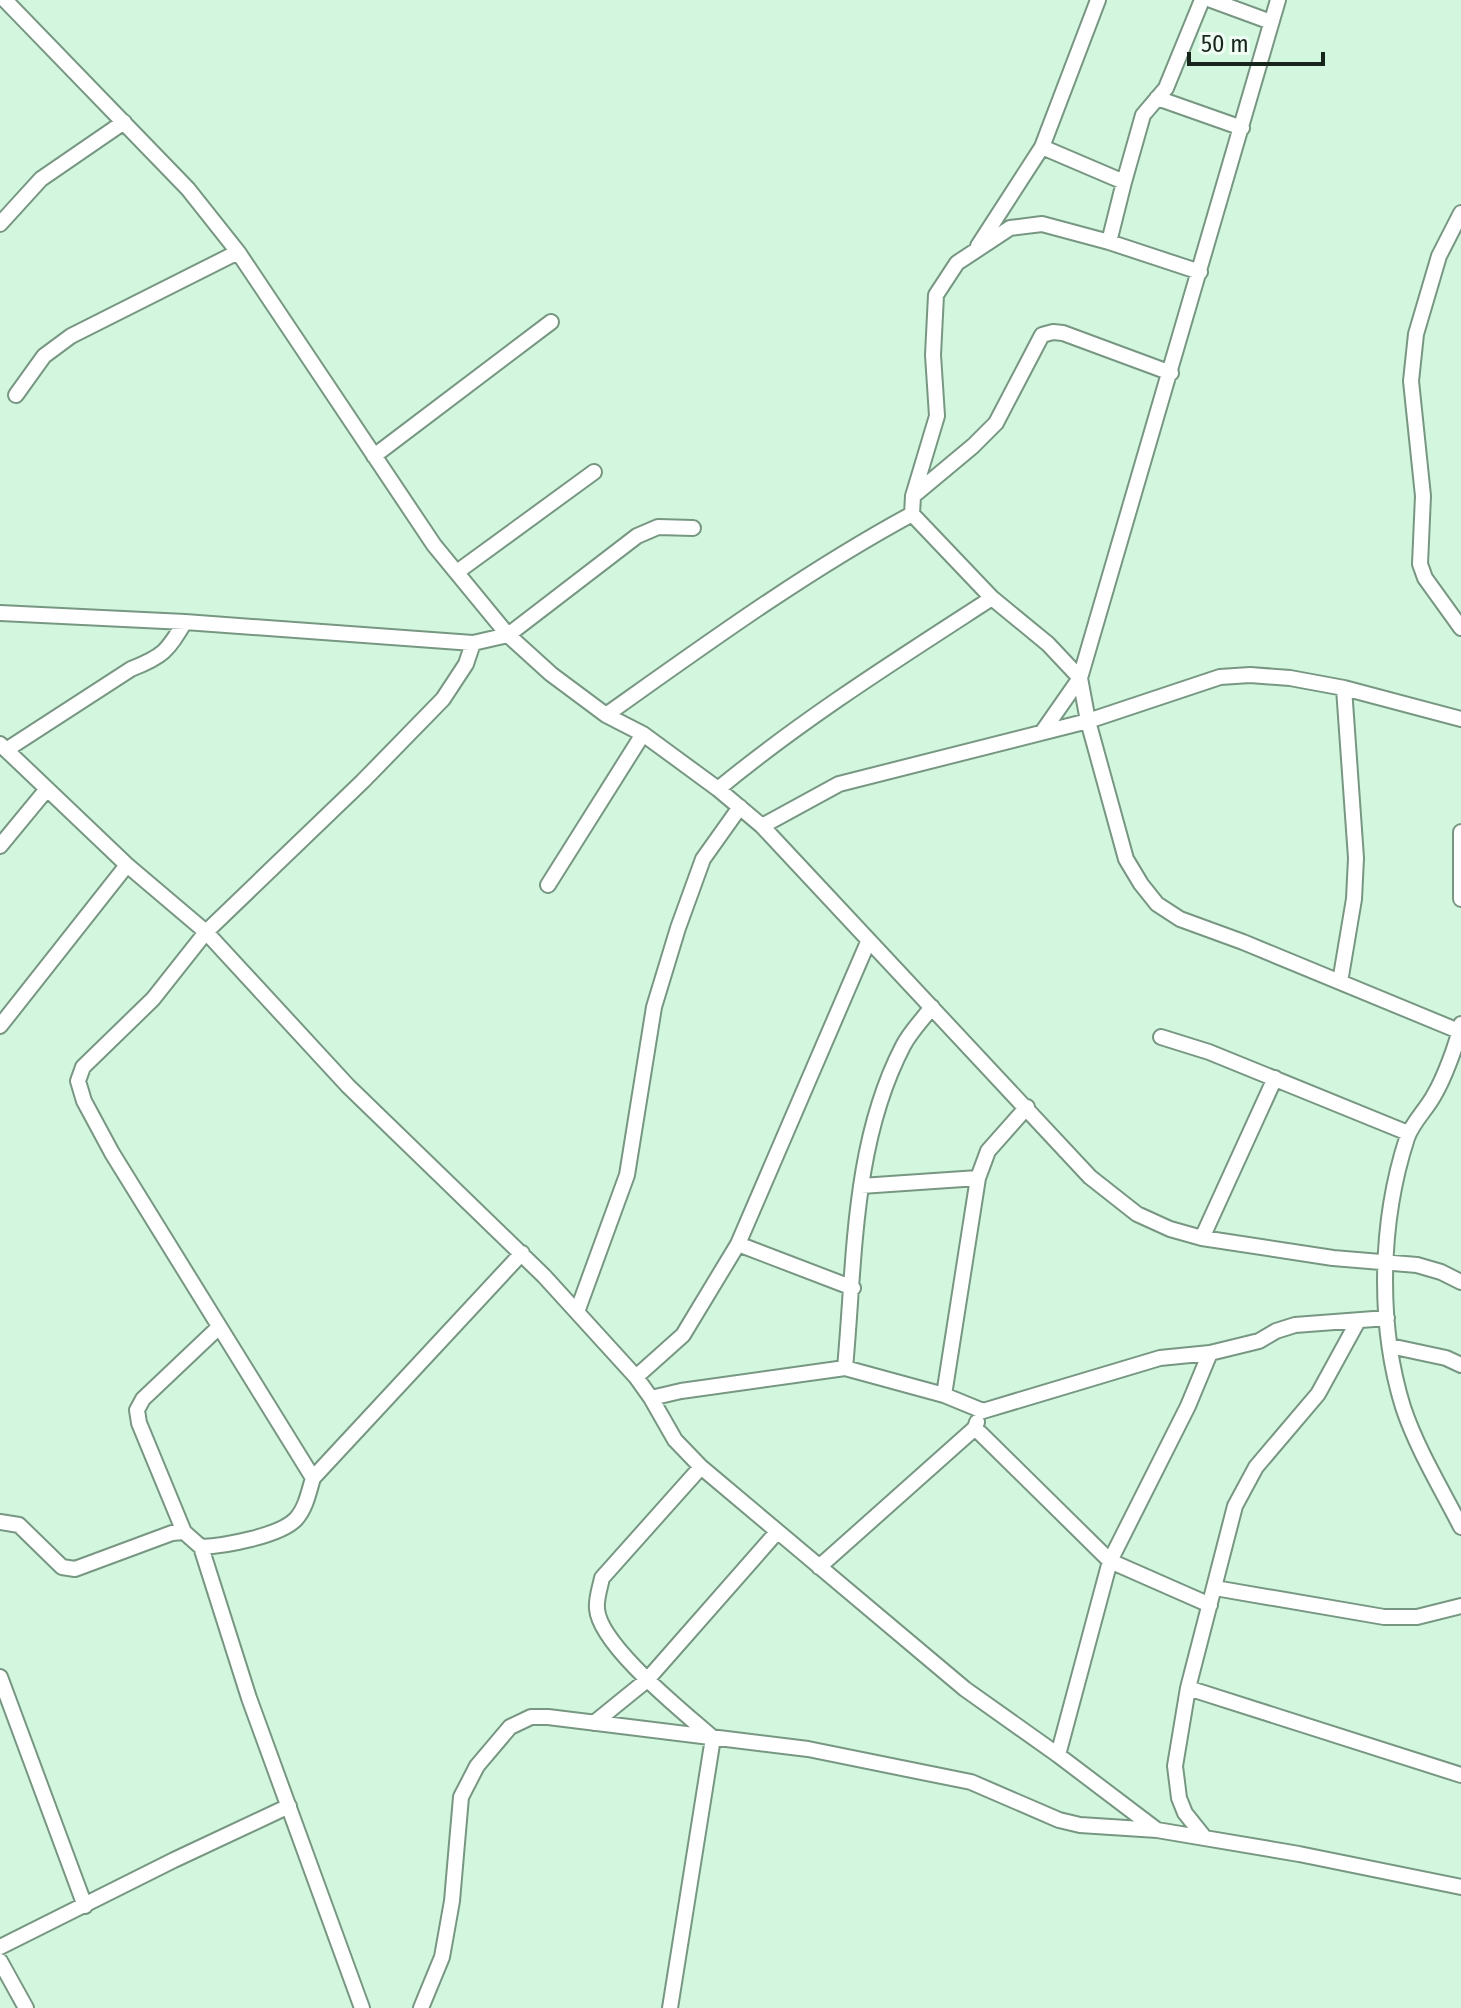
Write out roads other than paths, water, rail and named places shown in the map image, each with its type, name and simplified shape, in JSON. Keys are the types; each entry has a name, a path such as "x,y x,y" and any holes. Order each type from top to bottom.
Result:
{"street":[{"path":"5,0 188,189 238,252 434,545 508,635 551,674 606,715 643,734 762,826 1090,1177 1137,1214 1170,1229 1202,1238 1333,1258 1417,1265 1461,1282"},
{"path":"973,253 1042,147 1098,0"},
{"path":"1109,242 1143,115 1170,80 1202,0"},
{"path":"1211,0 1271,22"},
{"path":"1043,731 1080,678 1278,0"},
{"path":"1157,98 1242,128"},
{"path":"0,224 41,179 124,122"},
{"path":"1042,147 1124,182"},
{"path":"1461,213 1439,256 1416,334 1411,381 1423,496 1420,564 1425,578 1461,628"},
{"path":"1200,272 1042,224 1010,228 957,263 936,295 933,355 937,416 913,496 912,514 992,598 1048,644 1080,678 1088,721 1126,859 1157,904 1180,919 1461,1029 1434,1096 1408,1133 1391,1203 1387,1263 1390,1346 1404,1408 1418,1445 1461,1527"},
{"path":"16,395 44,356 71,336 238,252"},
{"path":"374,456 551,322"},
{"path":"913,496 996,423 1042,335 1063,333 1171,373"},
{"path":"457,572 594,472"},
{"path":"606,715 743,618 869,537 912,514"},
{"path":"0,613 185,622 473,643 508,635 637,536 658,527 693,528"},
{"path":"718,789 770,746 840,696 992,598"},
{"path":"185,622 166,652 153,661 131,669 3,747 127,865 206,932 348,1086 522,1253 636,1377 675,1440 701,1467 965,1689 1157,1830"},
{"path":"313,1478 112,1153 84,1101 78,1081 83,1067 153,999 206,932 443,699 466,664 473,643"},
{"path":"762,826 839,784 1088,721 1220,677 1250,675 1290,678 1344,688 1461,719"},
{"path":"1340,982 1354,899 1356,858 1344,688"},
{"path":"548,885 643,734"},
{"path":"0,846 47,789"},
{"path":"577,1312 627,1175 654,1007 678,928 703,859 740,807"},
{"path":"1461,832 1461,899"},
{"path":"0,1026 127,865"},
{"path":"636,1377 683,1335 738,1244 868,942"},
{"path":"845,1368 861,1186 872,1129 904,1043 932,1007"},
{"path":"1161,1037 1275,1078 1408,1133"},
{"path":"1202,1238 1275,1078"},
{"path":"944,1395 978,1178 988,1151 1027,1107"},
{"path":"861,1186 978,1178"},
{"path":"738,1244 853,1288"},
{"path":"201,1547 220,1546 283,1528 296,1519 305,1505 313,1478 522,1253"},
{"path":"651,1398 845,1368 944,1395 983,1411 1160,1358 1210,1353 1259,1341 1295,1325 1387,1318"},
{"path":"1205,1838 1185,1813 1179,1798 1175,1766 1188,1688 1235,1506 1256,1467 1318,1394 1358,1321"},
{"path":"219,1327 143,1399 137,1410 139,1423 184,1532 201,1547 249,1698 362,2008"},
{"path":"1390,1346 1446,1358 1461,1365"},
{"path":"1058,1755 1110,1561 1188,1406 1210,1353"},
{"path":"819,1567 975,1428 983,1411"},
{"path":"975,1428 1110,1561 1210,1605"},
{"path":"701,1467 602,1578 597,1611 606,1632 647,1680 713,1738"},
{"path":"0,1522 19,1525 62,1567 75,1569 172,1533 184,1532"},
{"path":"594,1723 647,1680 777,1532"},
{"path":"1215,1588 1384,1617 1417,1617 1461,1606"},
{"path":"0,1677 85,1906"},
{"path":"1188,1688 1461,1775"},
{"path":"421,2008 442,1957 452,1901 461,1797 477,1766 510,1727 531,1717 808,1749 971,1782 1059,1820 1102,1828 1157,1830 1461,1887"},
{"path":"670,2008 713,1738"},
{"path":"0,1947 289,1806"},
{"path":"0,1961 26,2008"}]}
